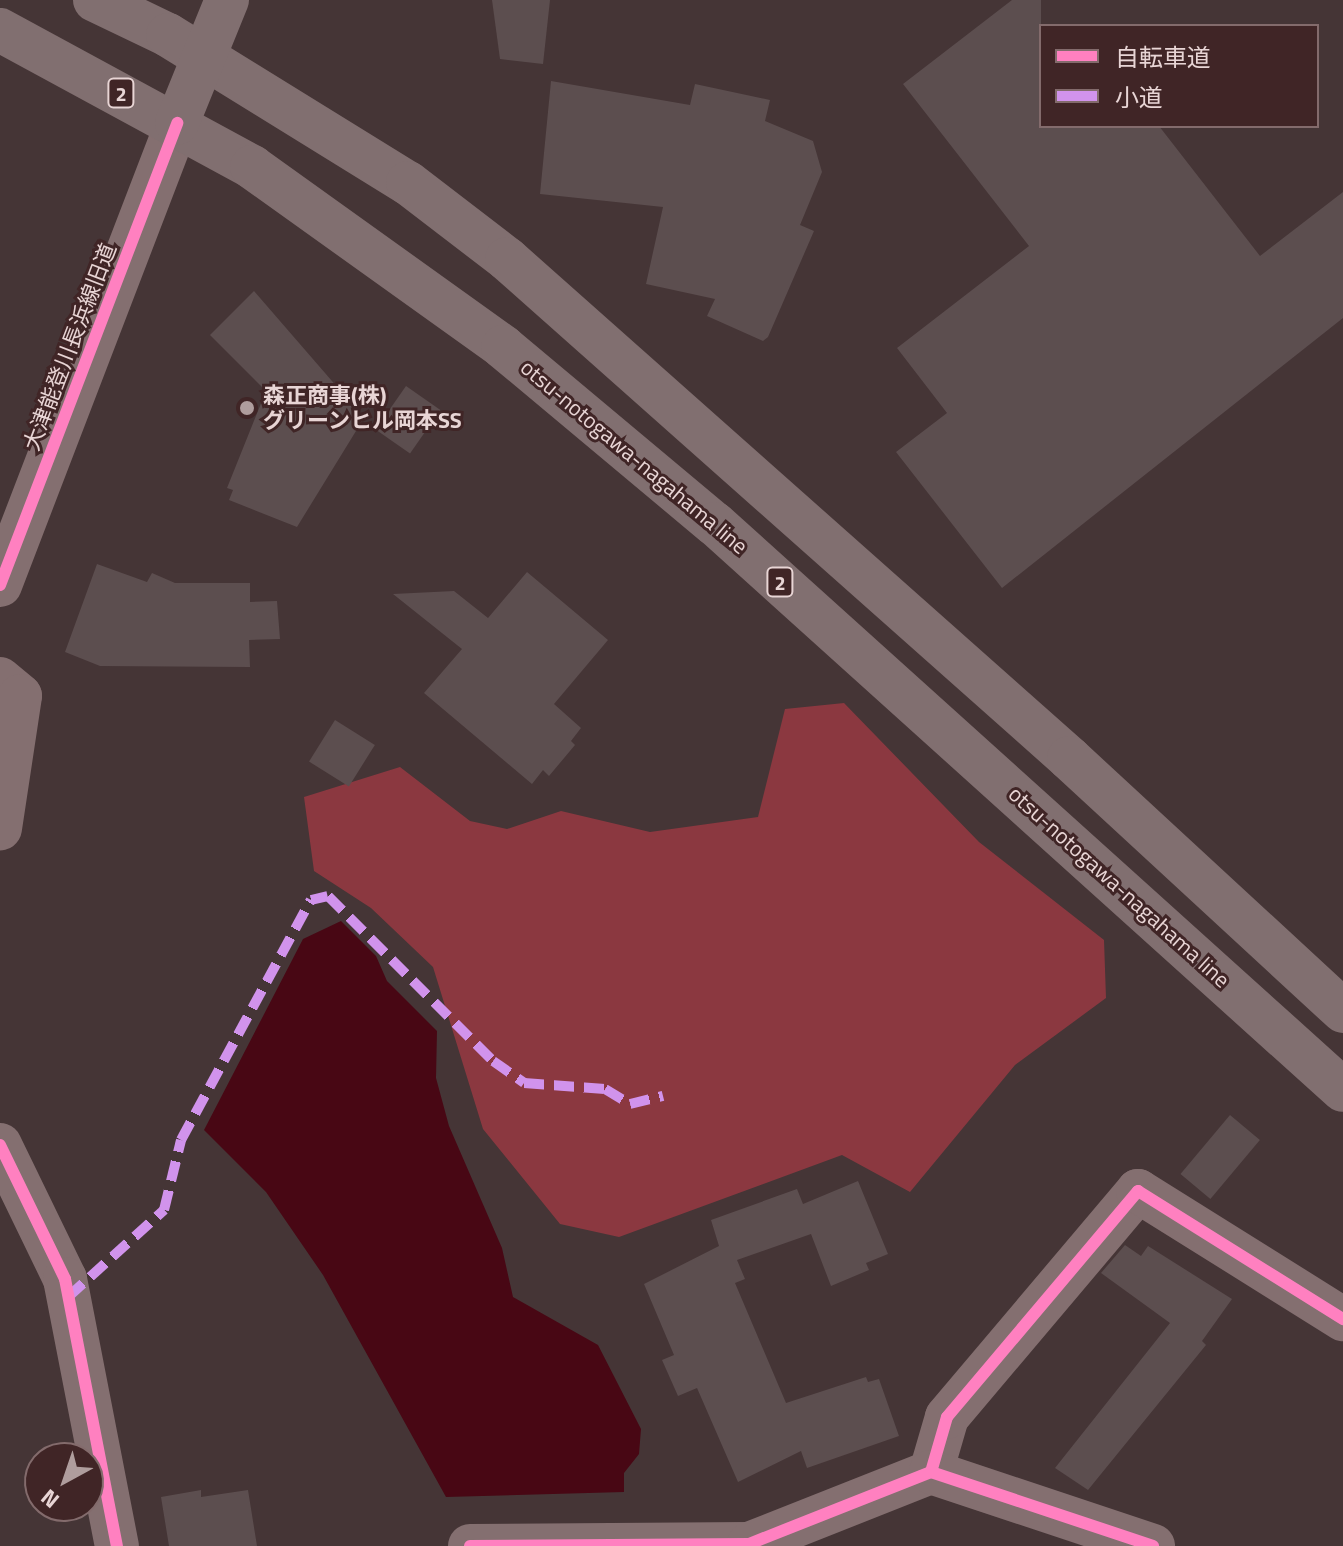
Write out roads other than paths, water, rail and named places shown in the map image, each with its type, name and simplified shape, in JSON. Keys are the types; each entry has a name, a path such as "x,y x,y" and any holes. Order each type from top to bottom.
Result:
{"main road":[{"path":"95,0 206,57 408,183 507,259 1069,758 1343,1011"},
{"path":"177,123 227,0"},
{"name":"2","path":"0,30 65,61 177,123"},
{"name":"otsu-notogawa-nagahama line","path":"177,123 311,205 609,431 1343,1090"}],"street":[{"name":"大津能登川長浜線旧道","path":"0,585 177,123"},
{"path":"0,679 20,696 0,828"},
{"path":"0,1145 65,1279 117,1546"},
{"path":"931,1472 947,1417 1138,1191 1343,1319"},
{"path":"470,1546 748,1545 931,1472 1153,1546"}],"place":[{"name":"森正商事(株) グリーンヒル岡本SS","path":"247,408"}]}
